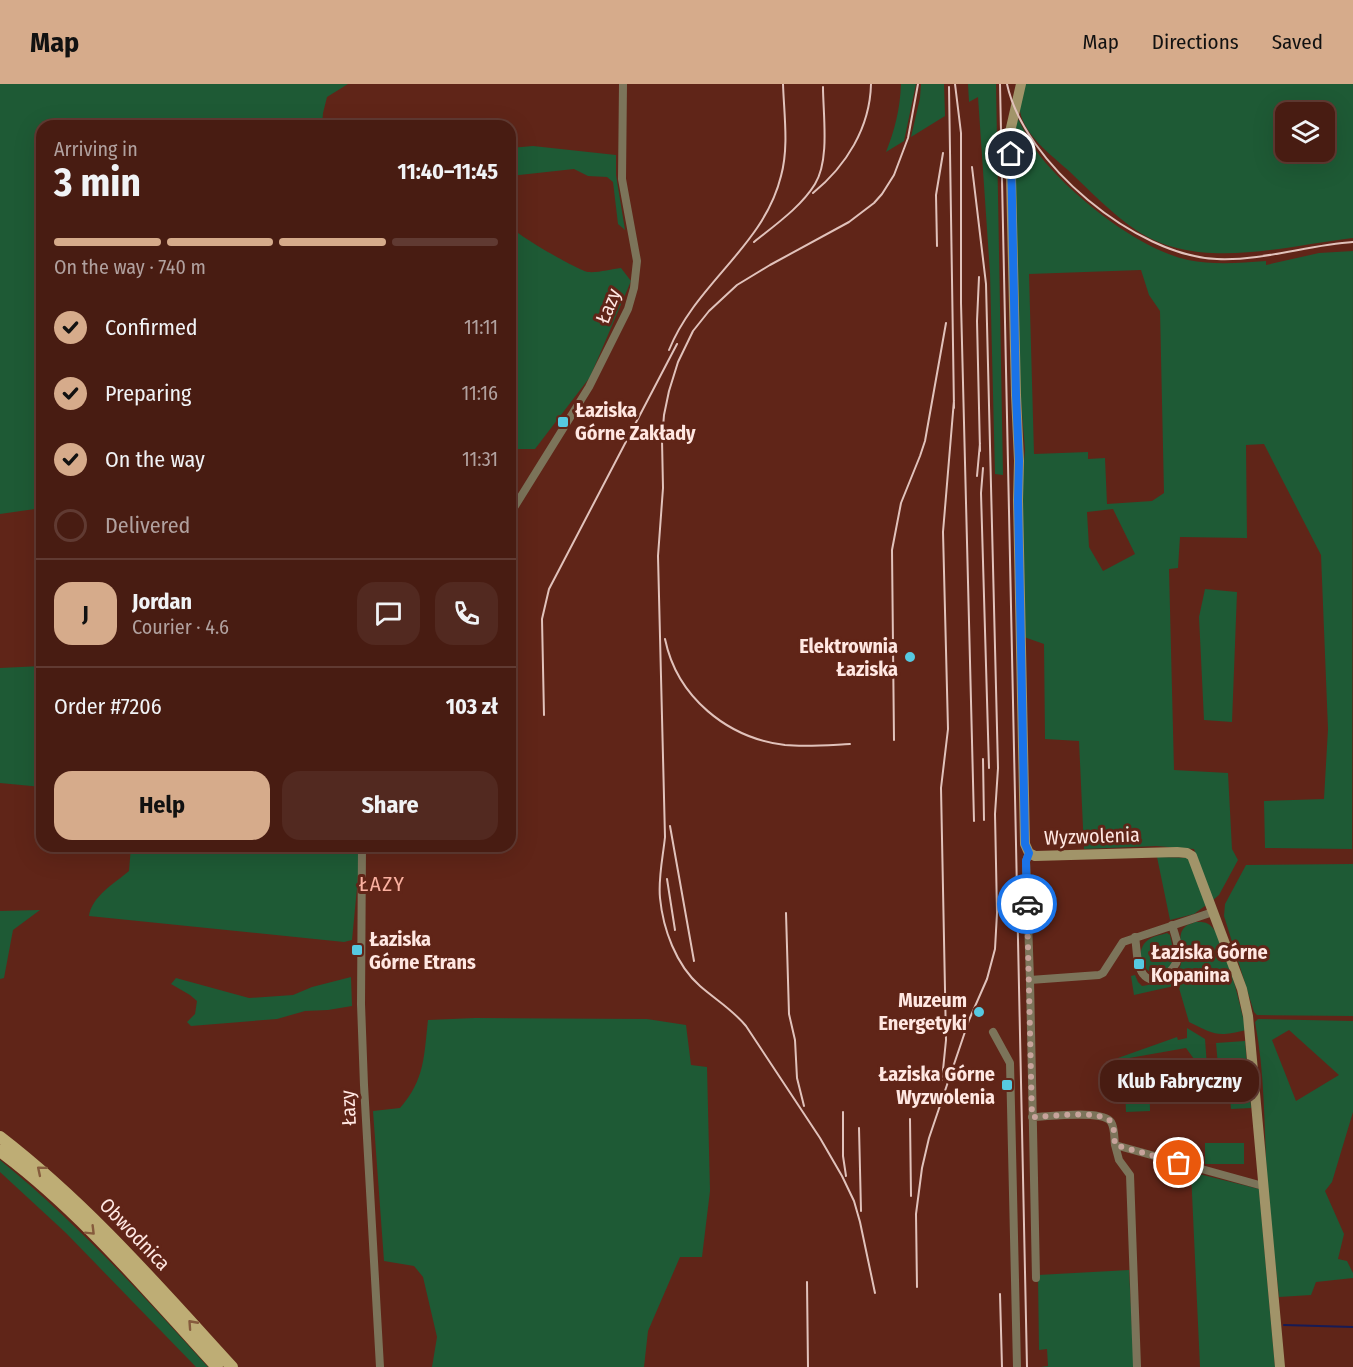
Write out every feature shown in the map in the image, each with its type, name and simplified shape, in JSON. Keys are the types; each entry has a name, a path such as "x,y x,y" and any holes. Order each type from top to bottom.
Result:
{"main road":[{"name":"Obwodnica","path":"0,1137 86,1210 232,1367"},
{"name":"Obwodnica","path":"0,1151 46,1188 87,1227 217,1367"}],"street":[{"name":"Łazy","path":"516,504 589,387 627,309 634,288 637,261 622,179 623,84"},
{"name":"Wyzwolenia","path":"1021,84 1010,132 1019,461 1025,844 1029,853 1035,856 1187,853 1192,856 1242,989 1248,1016 1281,1367"},
{"name":"Łazy","path":"362,852 361,1004 380,1367"},
{"path":"1029,853 1026,861 1036,1278"},
{"path":"1030,980 1099,975 1103,973 1123,942 1213,912"},
{"path":"1134,937 1141,972 1146,978 1166,976 1174,969 1178,959 1178,948 1172,925"},
{"path":"993,1032 1010,1063 1017,1367"},
{"path":"1032,1117 1094,1114 1106,1117 1113,1125 1119,1160 1130,1175 1137,1367"},
{"path":"1115,1145 1263,1186"}],"green space":[{"path":"0,84 348,84 327,97 322,120 36,120 36,509 0,514"},
{"path":"901,84 916,84 904,141 886,152 900,102"},
{"path":"921,84 944,84 945,116 911,137 920,98"},
{"path":"968,84 996,84 1003,475 995,474 990,273 978,97 969,102"},
{"path":"1023,84 1353,84 1353,238 1242,253 1186,250 1160,243 1136,230 1118,216 1046,151 1027,128 1019,105"},
{"path":"1017,117 1040,156 1053,172 1088,204 1148,245 1188,260 1217,263 1266,261 1266,265 1319,253 1353,251 1352,849 1265,848 1264,801 1324,799 1328,729 1321,555 1264,444 1246,445 1247,538 1180,537 1178,568 1169,569 1174,770 1228,773 1232,849 1238,860 1219,895 1194,914 1170,920 1157,857 1197,858 1194,849 1156,846 1084,849 1079,741 1045,739 1044,644 1024,637 1021,499 1025,449 1019,377 1013,151","holes":["1141,270 1149,295 1160,311 1164,493 1152,501 1107,504 1105,458 1088,459 1088,452 1034,454 1029,274","1113,509 1135,554 1103,571 1089,547 1087,512"]},
{"path":"533,146 616,155 616,175 625,230 618,224 613,182 607,177 588,176 574,169 516,175 516,147"},
{"path":"516,231 582,270 592,272 621,268 631,281 590,377 535,449 516,449"},
{"path":"1205,589 1237,592 1232,722 1204,720 1199,617"},
{"path":"36,666 36,786 0,783 0,668"},
{"path":"131,852 360,852 352,940 344,942 89,916 99,896 129,871"},
{"path":"1353,864 1353,1016 1257,1015 1254,1012 1224,916 1225,904 1246,865"},
{"path":"40,910 13,930 4,978 0,979 0,911"},
{"path":"1204,922 1212,927 1223,946 1246,1030 1222,1034 1205,1030 1189,1022 1179,988 1174,986 1134,995 1131,976 1135,975 1142,986 1174,975 1180,967 1182,958 1181,933 1187,925"},
{"path":"1167,933 1170,935 1174,954 1172,964 1157,974 1150,972 1142,961 1143,946 1148,940"},
{"path":"351,977 352,1006 305,1011 277,1019 191,1026 187,1022 195,1014 197,1001 171,984 176,978 249,998 293,995 312,987"},
{"path":"647,1019 686,1025 691,1065 707,1067 710,1191 702,1257 680,1257 648,1331 644,1367 432,1367 437,1337 423,1277 414,1266 384,1261 373,1111 400,1108 408,1098 422,1067 428,1020"},
{"path":"1258,1019 1353,1021 1353,1112 1332,1182 1325,1191 1344,1234 1338,1259 1347,1261 1353,1278 1316,1282 1311,1295 1279,1297 1268,1193 1262,1080 1255,1022","holes":["1289,1030 1339,1075 1296,1101 1272,1040"]},
{"path":"1187,1028 1205,1039 1207,1066 1199,1066 1186,1048 1118,1060 1118,1058 1177,1037 1178,1040 1187,1038"},
{"path":"1245,1041 1251,1108 1231,1109 1227,1066 1218,1066 1216,1043"},
{"path":"1149,1067 1150,1111 1126,1112 1124,1068"},
{"path":"1205,1143 1244,1143 1244,1164 1205,1164"},
{"path":"0,1160 82,1233 208,1367 196,1367 66,1233 0,1172"},
{"path":"1191,1172 1259,1189 1275,1367 1200,1367"},
{"path":"1129,1270 1134,1367 1041,1367 1048,1366 1047,1349 1039,1350 1038,1275"}],"waterway":[{"path":"1284,1325 1353,1327"}],"railway":[{"path":"669,350 696,304 745,244 772,201 781,176 785,154 783,84"},
{"path":"813,193 836,171 854,145 866,116 871,84"},
{"path":"875,1293 860,1222 854,1201 842,1176 820,1138 746,1026 700,986 684,968 672,946 664,922 660,890 665,837 658,556 663,488 662,440 669,391 678,362 693,331 709,311 737,285 849,222 874,203 894,175 908,138 918,84"},
{"path":"955,84 961,133 961,303 974,821"},
{"path":"1000,84 1027,1367"},
{"path":"1007,84 1018,114 1036,144 1060,173 1088,200 1119,223 1152,242 1185,254 1217,259 1251,258 1353,242"},
{"path":"754,242 803,200 820,174 824,150 823,87"},
{"path":"949,87 954,408"},
{"path":"937,246 936,195 943,153"},
{"path":"917,1287 916,1214 922,1168 929,1138 969,1020 987,979 995,949 997,913 995,814 998,768 986,284 972,167"},
{"path":"979,277 977,321 980,451"},
{"path":"894,740 892,550 901,503 925,441 946,323"},
{"path":"544,715 542,619 549,589 677,344"},
{"path":"942,1080 946,1040 941,788 948,729 943,532 954,400"},
{"path":"977,476 980,443"},
{"path":"983,468 981,493 989,768"},
{"path":"665,639 671,660 681,679 693,696 725,724 743,734 785,745 850,744"},
{"path":"983,759 984,820"},
{"path":"670,826 694,961"},
{"path":"667,879 675,930"},
{"path":"786,913 789,1014 795,1040 797,1078 804,1106"},
{"path":"843,1112 843,1156 846,1176"},
{"path":"910,1119 911,1196"},
{"path":"859,1128 861,1211"},
{"path":"807,1282 808,1367"},
{"path":"1000,1294 1002,1367"}],"way so far":[{"path":"1027,904 1032,1117 1094,1114 1106,1117 1113,1125 1115,1145 1179,1163"}],"place":[{"name":"Łaziska Górne Zakłady","path":"563,422"},
{"name":"Elektrownia Łaziska","path":"910,657"},
{"name":"Łaziska Górne Etrans","path":"357,950"},
{"name":"Łaziska Górne Kopanina","path":"1139,964"},
{"name":"Muzeum Energetyki","path":"979,1012"},
{"name":"Łaziska Górne Wyzwolenia","path":"1007,1085"},
{"name":"Klub Fabryczny","path":"1179,1163"}],"district":[{"name":"ŁAZY","path":"382,884"}],"route":[{"path":"1011,154 1025,844 1029,853 1026,861 1027,904"}]}
